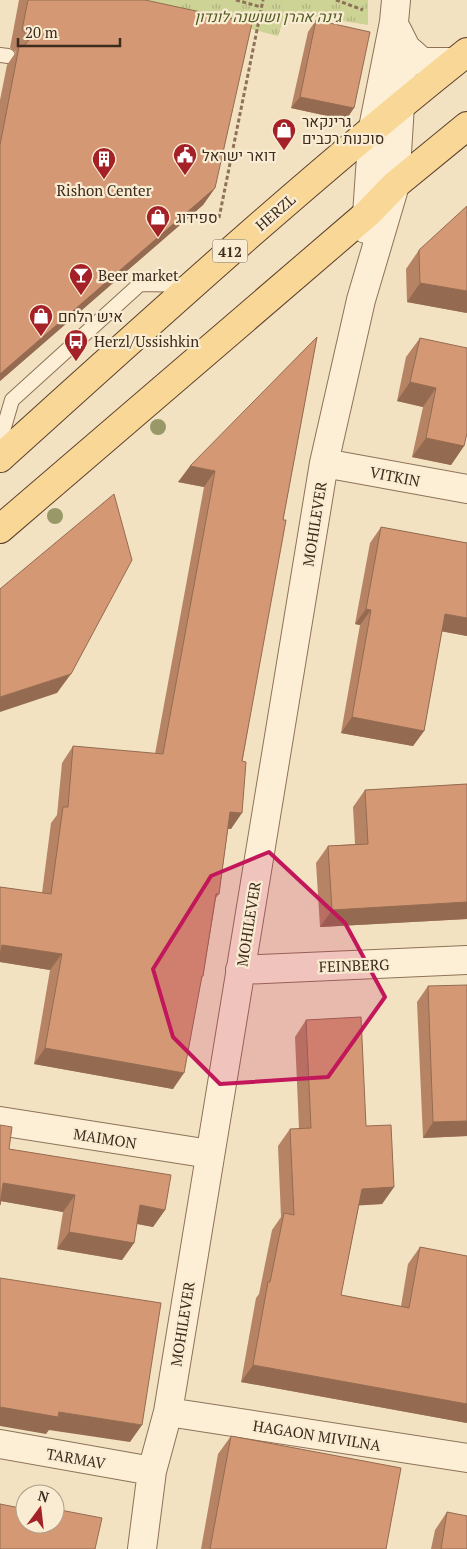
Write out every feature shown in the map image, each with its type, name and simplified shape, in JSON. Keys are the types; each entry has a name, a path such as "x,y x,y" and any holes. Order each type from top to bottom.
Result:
{"main road":[{"name":"HERZL","path":"0,458 190,285 400,105 461,57"},
{"path":"0,529 368,213 395,185 467,126"}],"street":[{"path":"395,11 406,48 422,62 461,57"},
{"name":"MOHILEVER","path":"142,1549 152,1471 168,1412 324,463 361,300 395,185 402,73 395,11"},
{"name":"MOHILEVER","path":"361,300 373,128 395,11"},
{"name":"VITKIN","path":"324,463 467,489"},
{"name":"FEINBERG","path":"240,970 467,960"},
{"name":"MAIMON","path":"0,1121 210,1154"},
{"name":"HAGAON MIVILNA","path":"168,1412 467,1458"},
{"name":"TARMAV","path":"0,1444 152,1471"}],"lane":[{"path":"0,441 12,400 140,284 190,285"}],"path":[{"path":"236,0 261,7"},
{"path":"218,221 262,0"}],"highlighted area":[{"path":"269,852 345,923 385,997 328,1077 220,1084 173,1037 153,969 211,876"}],"green space":[{"name":"גינה אהרן ושושנה לונדון","path":"142,0 368,0 368,25 286,12 278,36"}],"building":[{"name":"Rishon Center","path":"28,0 145,0 252,23 215,188 0,374 0,145 19,47 24,46 29,40 28,35 22,30"},
{"path":"316,20 370,32 354,108 300,97"},
{"path":"467,206 467,291 420,283 419,250"},
{"path":"317,337 283,520 286,520 242,761 246,762 242,813 230,812 219,894 216,894 203,976 184,1073 45,1048 62,954 2,945 0,956 0,887 51,894 63,807 68,807 73,746 163,754 215,471 190,466"},
{"path":"420,338 467,348 467,433 464,446 426,438 436,388 410,382"},
{"path":"114,494 132,560 71,674 0,697 0,589"},
{"path":"381,527 467,543 467,618 445,614 424,731 352,717 371,610 366,609"},
{"path":"467,784 467,902 332,910 328,846 368,844 365,790"},
{"path":"467,985 467,1121 433,1122 428,986"},
{"path":"361,1017 366,1126 391,1125 394,1187 362,1189 341,1295 409,1308 420,1247 467,1256 467,1404 253,1365 268,1282 270,1282 284,1213 294,1215 290,1129 311,1128 306,1020"},
{"path":"0,1125 12,1127 9,1149 171,1175 165,1210 140,1205 134,1243 69,1232 75,1195 3,1183 0,1205"},
{"path":"0,1278 161,1303 142,1425 59,1412 58,1417 0,1407"},
{"path":"231,1436 401,1468 386,1549 210,1549"},
{"path":"0,1504 15,1507 15,1534 65,1534 65,1511 102,1518 95,1549 0,1549"},
{"path":"447,1512 467,1516 467,1549 441,1549"}],"place":[{"name":"גרינקאר סוכנות רכבים","path":"284,151"},
{"name":"דואר ישראל","path":"185,176"},
{"name":"Rishon Center","path":"104,180"},
{"name":"ספידוג","path":"158,238"},
{"name":"Beer market","path":"81,296"},
{"name":"איש הלחם","path":"41,337"},
{"name":"Herzl/Ussishkin","path":"76,362"}]}
